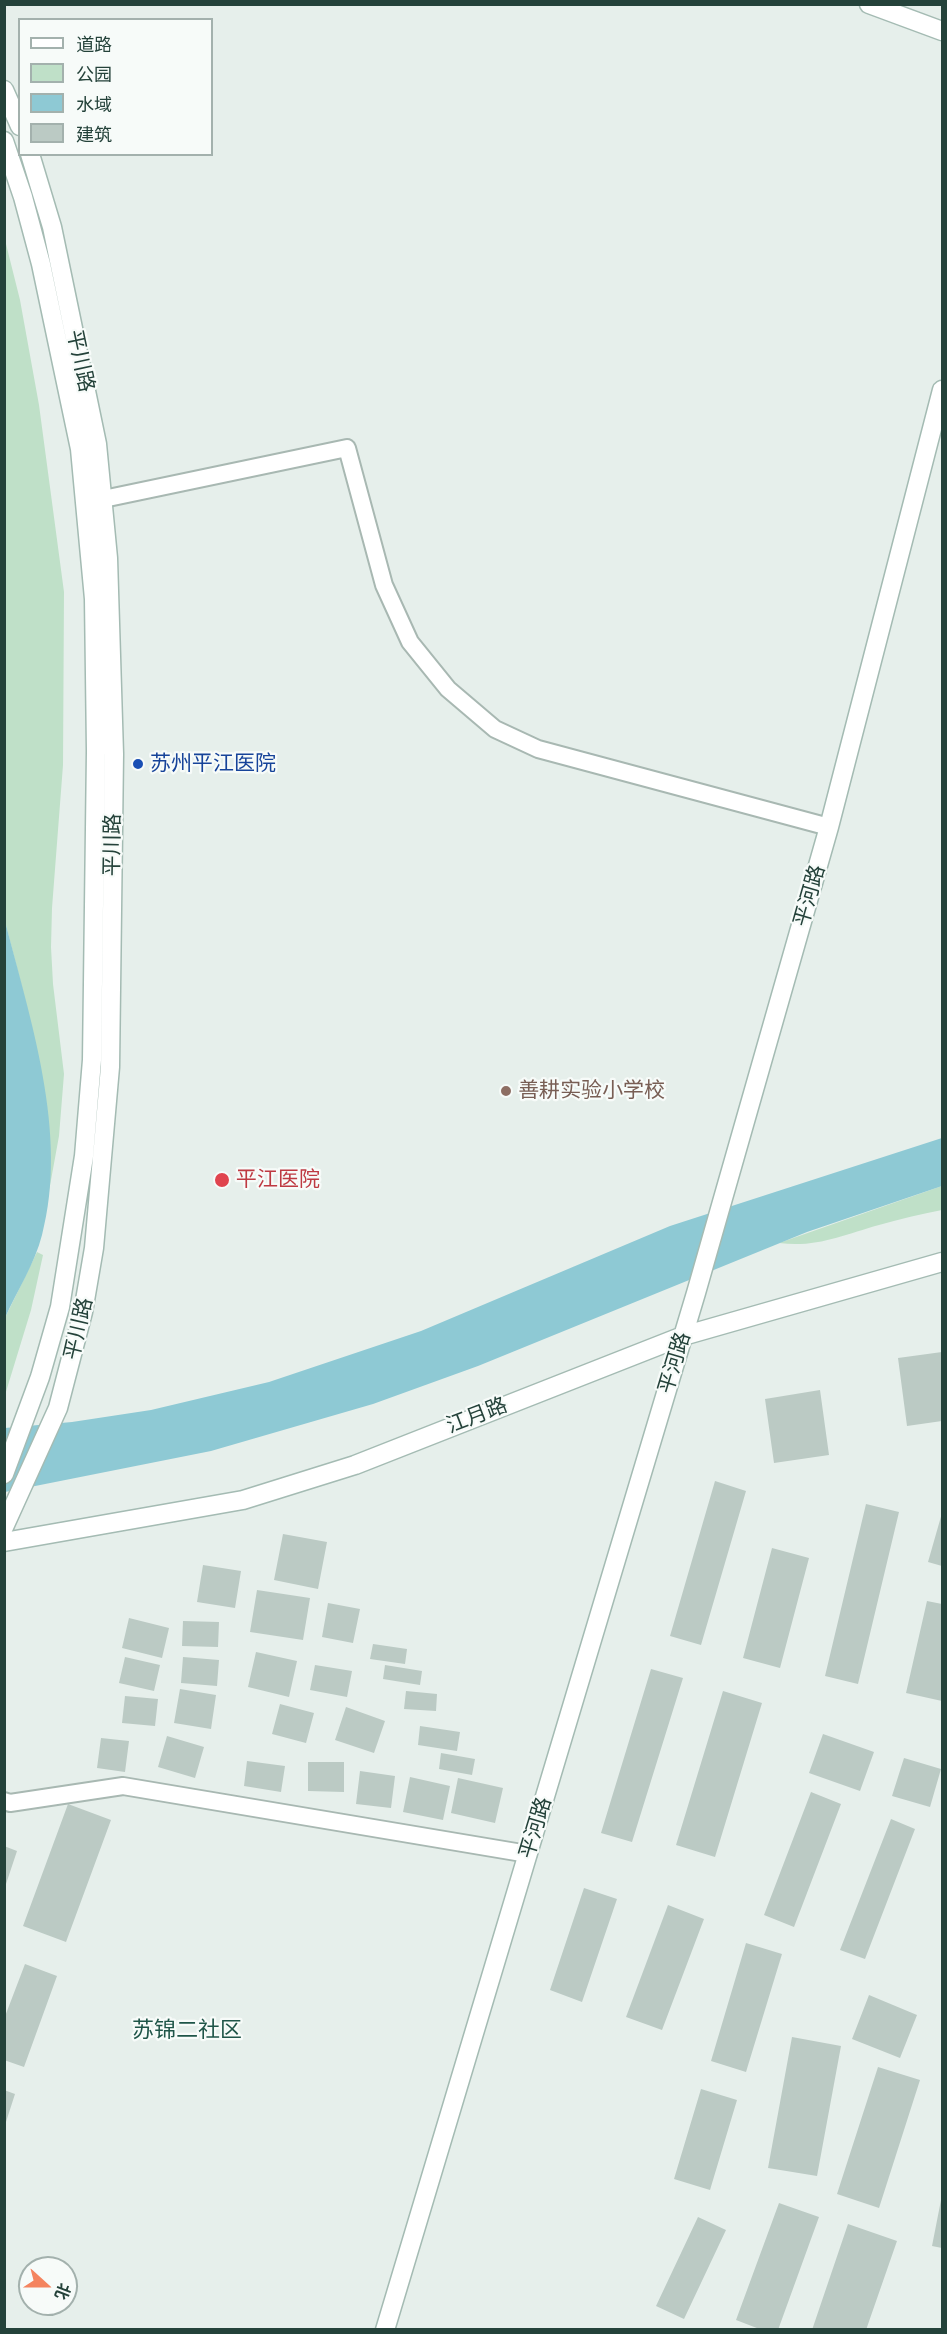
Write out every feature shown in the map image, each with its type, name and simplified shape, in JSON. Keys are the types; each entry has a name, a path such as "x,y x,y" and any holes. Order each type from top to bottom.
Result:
{"street":[{"path":"869,4 942,31"},
{"path":"4,90 18,122"},
{"name":"平川路","path":"4,141 41,264 80,449 94,501 111,601 114,754 110,1067 92,1269 78,1337 58,1408 14,1510 4,1527"},
{"name":"平川路","path":"4,1474 45,1361 64,1288 78,1203 91,1091 96,677 92,557 97,444 52,227 31,156"},
{"name":"平河路","path":"385,2330 696,1293 829,827 942,390"},
{"path":"94,501 347,448 384,585 410,642 448,689 495,729 538,749 829,827"},
{"name":"江月路","path":"4,1542 243,1500 355,1465 683,1336 942,1262"},
{"path":"4,1801 10,1803 123,1786 528,1854"}],"green space":[{"path":"4,236 20,300 39,405 64,592 63,765 51,947 64,1074 59,1136 49,1191 50,1157 44,1089 38,1055 5,921"},
{"path":"942,1186 942,1210 817,1242 779,1243"},
{"path":"37,1252 43,1255 31,1310 5,1395 5,1318"}],"water":[{"path":"5,921 43,1077 49,1117 51,1157 49,1197 42,1235 5,1318"},
{"path":"942,1138 942,1186 807,1232 478,1366 373,1404 211,1451 5,1492 5,1428 72,1422 151,1410 269,1382 421,1331 670,1226"}],"building":[{"path":"942,1352 942,1421 907,1426 898,1358"},
{"path":"820,1390 829,1455 774,1463 765,1399"},
{"path":"715,1481 746,1491 701,1645 670,1636"},
{"path":"866,1504 899,1512 858,1684 825,1676"},
{"path":"942,1513 942,1566 928,1562"},
{"path":"283,1534 327,1542 318,1589 274,1580"},
{"path":"772,1548 809,1558 780,1668 743,1658"},
{"path":"203,1565 241,1571 235,1608 197,1602"},
{"path":"257,1590 310,1598 303,1640 250,1632"},
{"path":"927,1601 942,1604 942,1701 906,1693"},
{"path":"328,1603 360,1609 353,1643 322,1637"},
{"path":"129,1618 169,1628 162,1658 122,1648"},
{"path":"183,1621 219,1622 218,1647 182,1646"},
{"path":"373,1644 407,1649 405,1664 370,1659"},
{"path":"256,1652 297,1661 289,1697 248,1687"},
{"path":"125,1657 160,1665 154,1691 119,1683"},
{"path":"183,1657 219,1660 217,1686 181,1683"},
{"path":"315,1665 352,1671 347,1697 310,1690"},
{"path":"385,1665 422,1671 420,1685 383,1679"},
{"path":"651,1669 683,1678 632,1842 601,1833"},
{"path":"180,1689 216,1695 211,1729 174,1723"},
{"path":"406,1691 437,1694 436,1711 404,1709"},
{"path":"723,1691 762,1703 715,1857 676,1845"},
{"path":"125,1696 158,1699 155,1726 122,1723"},
{"path":"280,1704 314,1713 306,1743 272,1734"},
{"path":"346,1707 385,1721 374,1753 335,1740"},
{"path":"420,1726 460,1732 457,1751 418,1745"},
{"path":"823,1734 874,1752 860,1791 809,1773"},
{"path":"167,1736 204,1747 195,1778 158,1767"},
{"path":"101,1738 129,1741 125,1772 97,1768"},
{"path":"441,1753 475,1759 472,1775 439,1769"},
{"path":"904,1758 941,1769 930,1807 892,1796"},
{"path":"247,1761 285,1766 281,1792 244,1786"},
{"path":"308,1762 344,1762 344,1792 308,1791"},
{"path":"360,1771 395,1776 391,1808 356,1804"},
{"path":"410,1777 450,1786 443,1820 403,1812"},
{"path":"458,1778 503,1788 495,1823 451,1813"},
{"path":"811,1792 841,1804 794,1927 764,1915"},
{"path":"68,1804 111,1820 66,1942 23,1926"},
{"path":"891,1819 915,1829 865,1959 840,1950"},
{"path":"4,1846 17,1851 5,1887 4,1887"},
{"path":"584,1888 617,1899 582,2002 550,1990"},
{"path":"668,1905 704,1919 662,2030 626,2017"},
{"path":"746,1943 782,1954 746,2072 711,2061"},
{"path":"25,1964 57,1976 24,2067 4,2060 4,2019"},
{"path":"869,1995 917,2015 900,2058 852,2039"},
{"path":"792,2037 841,2046 817,2176 768,2168"},
{"path":"878,2067 920,2080 879,2208 837,2194"},
{"path":"701,2089 737,2100 710,2190 674,2179"},
{"path":"4,2090 15,2094 5,2125 4,2125"},
{"path":"942,2200 942,2248 932,2246"},
{"path":"779,2203 819,2217 778,2330 762,2330 736,2320"},
{"path":"698,2217 726,2230 684,2319 656,2306"},
{"path":"848,2224 897,2241 866,2330 812,2330"}],"place":[{"name":"苏州平江医院","path":"138,764"},
{"name":"善耕实验小学校","path":"506,1091"},
{"name":"平江医院","path":"222,1180"}],"district":[{"name":"苏锦二社区","path":"187,2031"}]}
